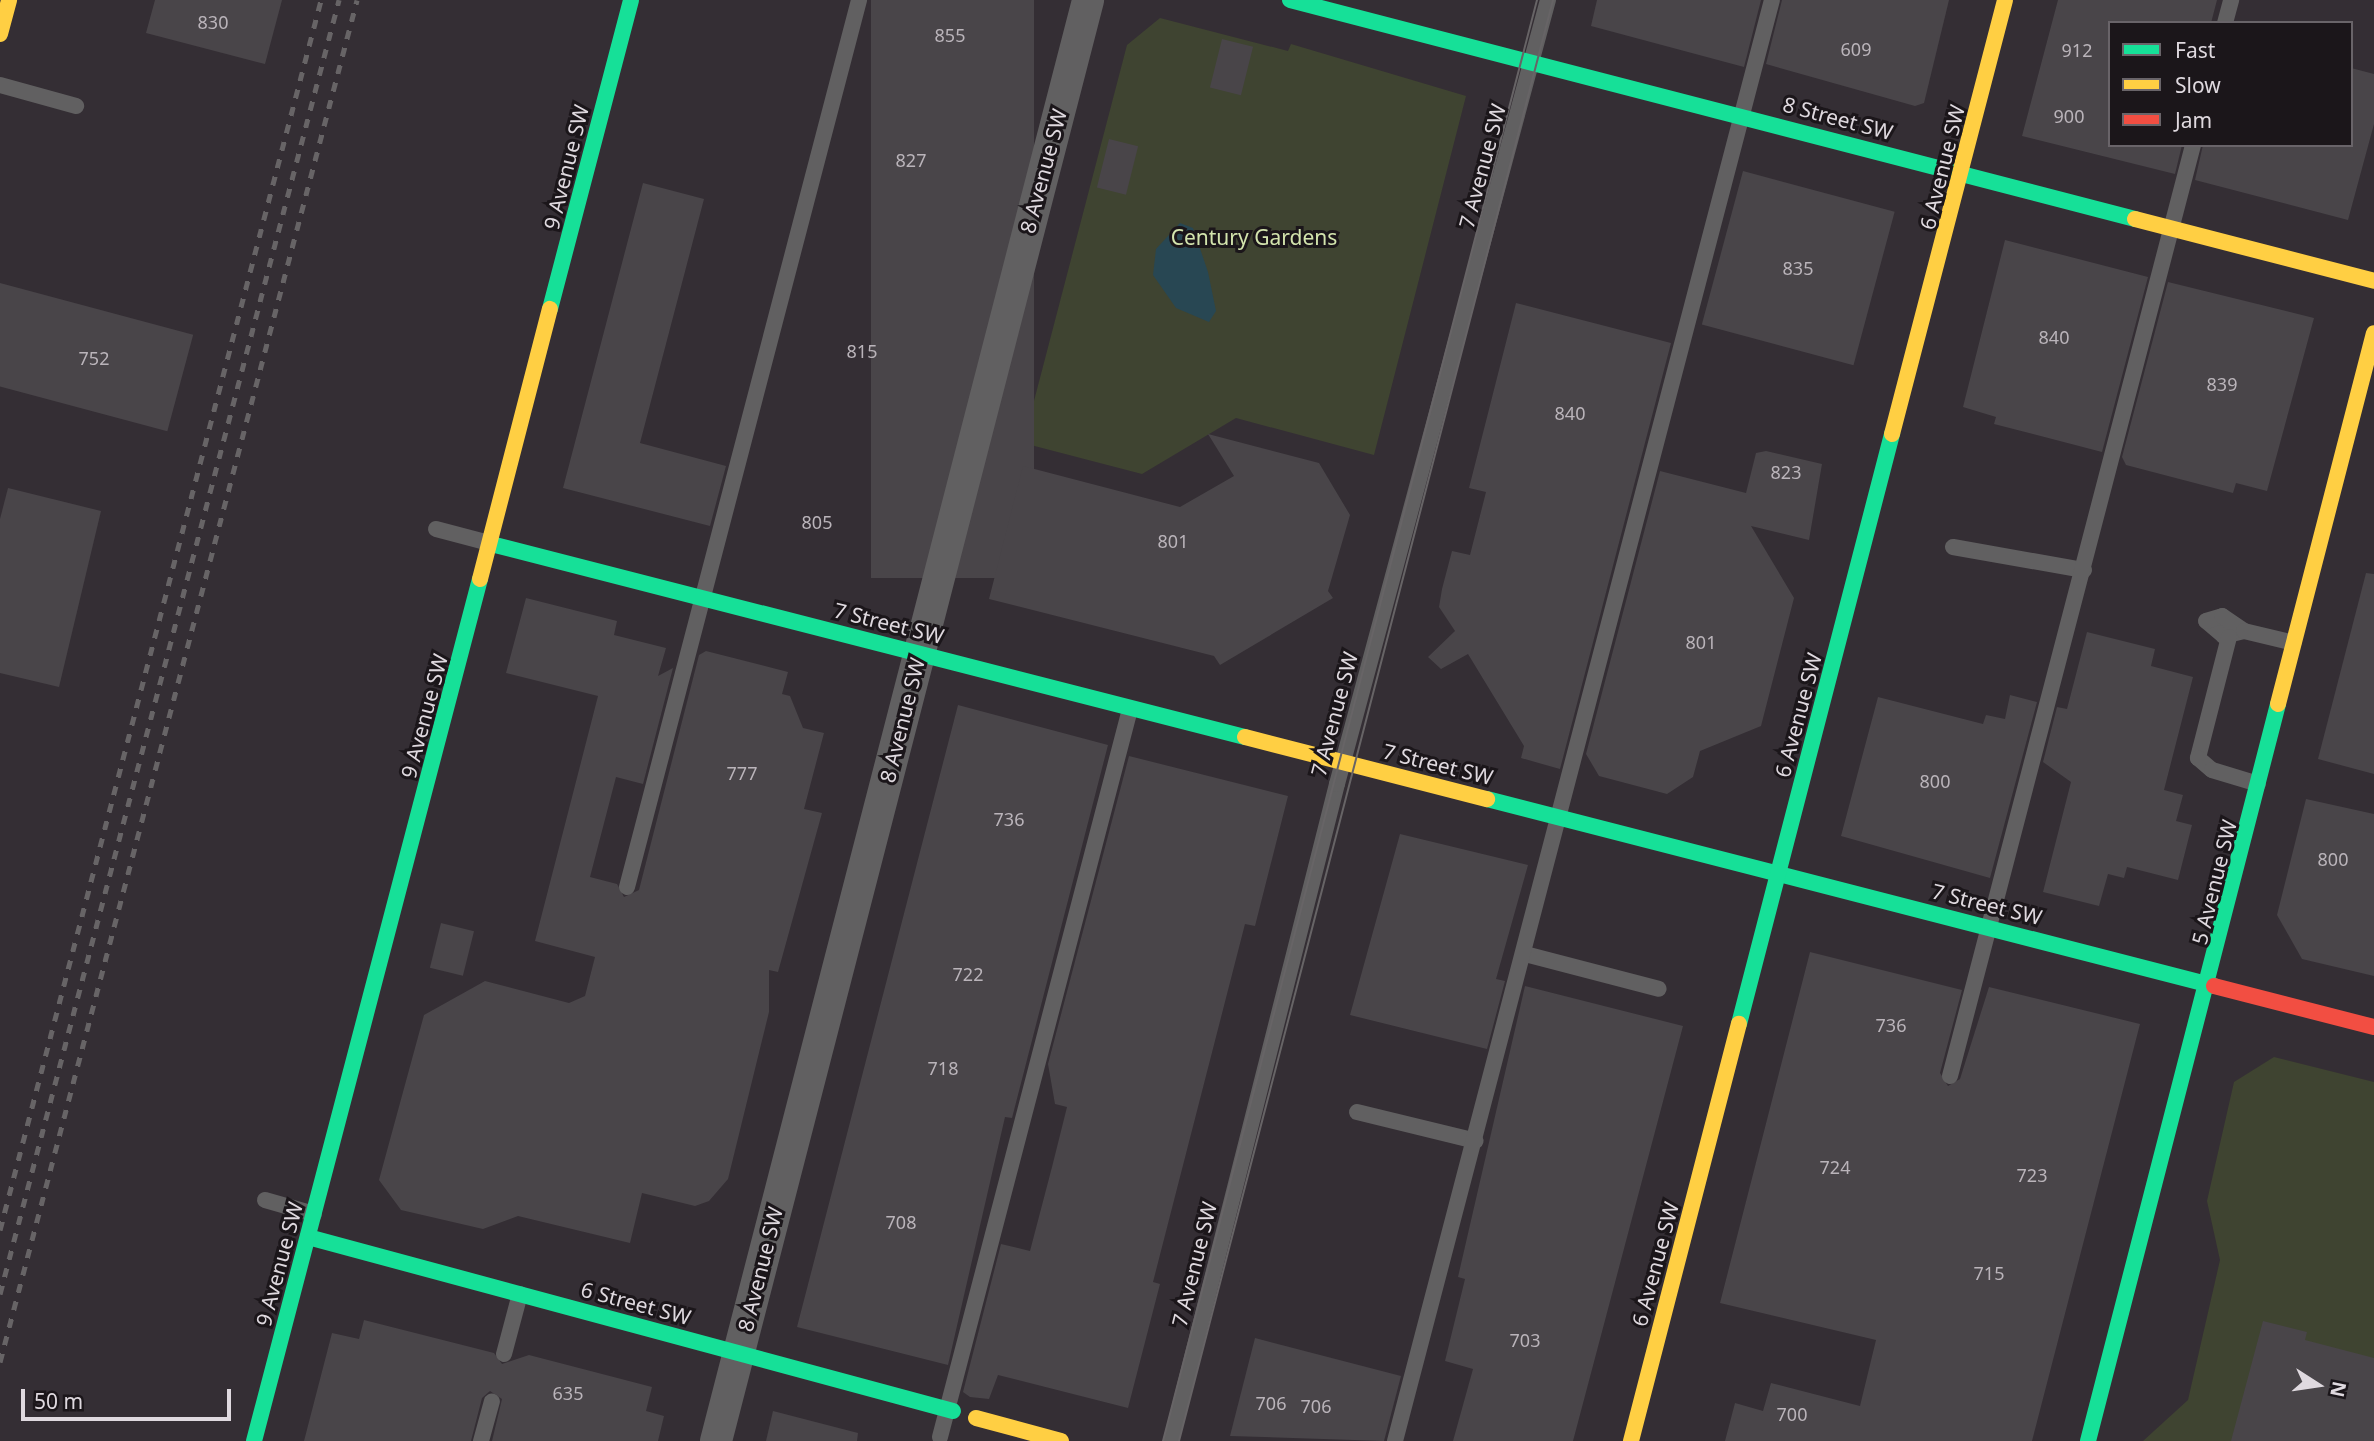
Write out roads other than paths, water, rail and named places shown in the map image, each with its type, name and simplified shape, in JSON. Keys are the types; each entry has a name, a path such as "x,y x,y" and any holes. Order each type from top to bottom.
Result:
{"main road":[{"path":"0,34 9,0"},
{"name":"9 Avenue SW","path":"254,1441 491,544 631,0"},
{"name":"8 Street SW","path":"1290,0 1316,3 2374,281"},
{"name":"6 Avenue SW","path":"1630,1441 2005,0"},
{"name":"5 Avenue SW","path":"2088,1441 2210,983 2374,332"},
{"name":"7 Street SW","path":"491,544 701,599 919,651 2374,1027"},
{"name":"6 Street SW","path":"308,1237 950,1410"},
{"path":"976,1418 1061,1441"}],"street":[{"name":"8 Avenue SW","path":"716,1441 1088,0"}],"lane":[{"path":"627,887 859,0"},
{"name":"7 Avenue SW","path":"1171,1441 1343,761 1548,0"},
{"path":"1395,1441 1562,818 1772,0"},
{"path":"2226,21 2231,0"},
{"path":"0,85 76,106"},
{"path":"1950,1076 2192,147"},
{"path":"436,529 491,544"},
{"path":"1953,547 2084,570"},
{"path":"2260,785 2211,770 2198,758 2236,634 2296,644"},
{"path":"940,1437 950,1410 1131,706"},
{"path":"1525,954 1659,989"},
{"path":"1357,1112 1476,1141"},
{"path":"265,1200 314,1214"},
{"path":"504,1354 520,1294"},
{"path":"481,1441 492,1401"}],"water":[{"path":"1180,223 1193,228 1208,272 1216,311 1209,322 1176,308 1153,275 1156,249"}],"tram line":[{"path":"1163,1441 1537,0"},
{"path":"1179,1441 1553,0"}],"railway":[{"path":"0,1230 321,0"},
{"path":"0,1294 339,0"},
{"path":"0,1362 357,0"}],"park label":[{"name":"Century Gardens","path":"1254,237"}]}
